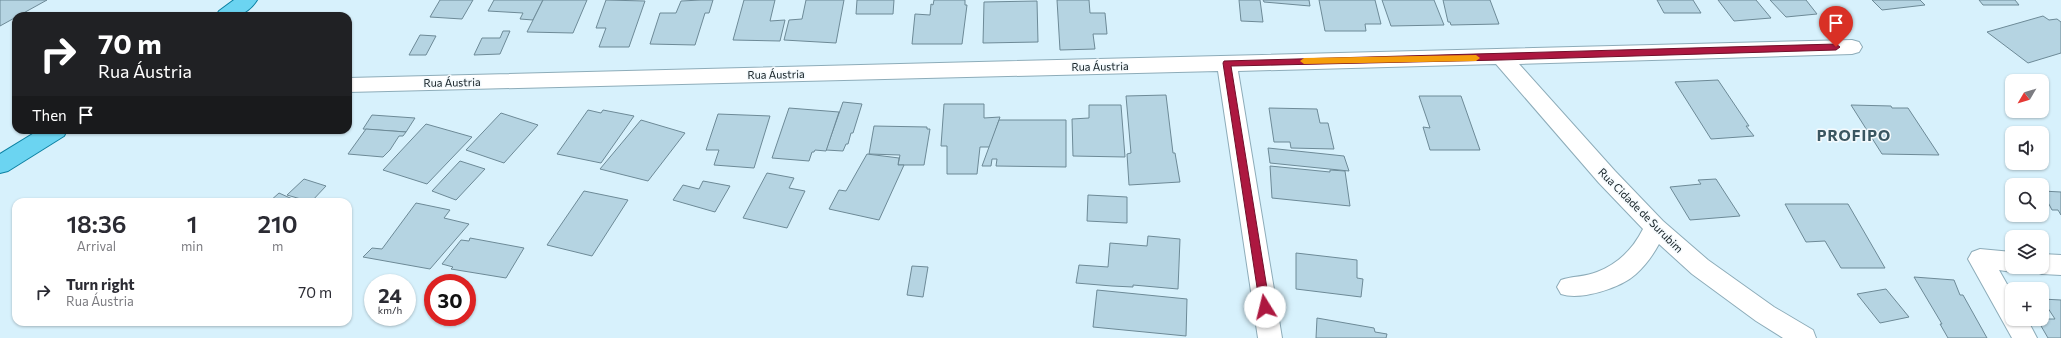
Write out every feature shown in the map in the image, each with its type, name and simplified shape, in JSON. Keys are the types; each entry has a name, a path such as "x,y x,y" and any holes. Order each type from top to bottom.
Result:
{"main road":[{"path":"231,12 247,0"},
{"path":"0,165 50,134"}],"street":[{"name":"Rua Áustria","path":"352,85 1852,47"},
{"name":"Rua Cidade de Surubim","path":"1501,57 1607,177 1655,227 1700,268 1765,314 1804,338"},
{"path":"1227,63 1270,338"},
{"path":"1569,287 1600,282 1627,268 1644,250 1655,227"},
{"path":"2005,261 1980,259 2005,303"},
{"path":"2049,264 2061,265"},
{"path":"2018,326 2025,338"}],"building":[{"path":"0,0 47,0 25,12 12,12 12,19 0,26"},
{"path":"440,0 473,0 462,19 430,17"},
{"path":"494,0 543,0 533,20 520,19 523,13 488,11"},
{"path":"543,0 587,0 573,33 527,32"},
{"path":"606,0 645,1 629,47 599,47 606,28 596,28"},
{"path":"713,0 709,13 705,13 695,45 650,44 660,13 676,13 681,1"},
{"path":"744,0 775,0 770,21 785,20 780,41 733,40"},
{"path":"806,0 844,0 836,43 784,40 789,20 802,19"},
{"path":"857,0 894,0 893,14 856,14"},
{"path":"934,0 965,0 965,5 967,5 962,44 912,44 915,14 930,15 931,4 933,5"},
{"path":"1057,0 1089,0 1090,13 1105,13 1107,34 1093,34 1095,49 1060,50"},
{"path":"1239,0 1260,0 1263,22 1241,21"},
{"path":"1263,0 1309,0 1310,6 1264,2"},
{"path":"1319,0 1375,0 1381,24 1365,24 1366,31 1325,31"},
{"path":"1382,0 1434,0 1444,25 1391,26"},
{"path":"1443,0 1490,0 1499,24 1451,25 1450,22 1448,22"},
{"path":"1657,0 1693,0 1701,13 1664,13"},
{"path":"1718,0 1756,0 1771,18 1734,21"},
{"path":"1770,0 1806,0 1817,14 1786,17"},
{"path":"1872,0 1920,0 1925,5 1882,10"},
{"path":"1979,0 2015,0 2019,5 1983,5"},
{"path":"1037,1 1038,42 983,43 984,2"},
{"path":"2043,16 2049,20 2057,19 2061,22 2061,53 2028,63 1987,32"},
{"path":"503,31 510,31 500,54 474,55 482,38 500,38"},
{"path":"420,35 436,36 426,55 409,55"},
{"path":"1718,80 1749,126 1746,126 1754,136 1711,139 1675,82"},
{"path":"1166,95 1173,153 1175,153 1180,182 1129,185 1127,154 1131,153 1126,96"},
{"path":"1419,96 1461,96 1480,150 1430,150 1423,127 1430,128"},
{"path":"843,102 862,104 853,133 851,133 848,144 846,144 843,151 826,150"},
{"path":"944,104 984,104 984,118 1000,117 990,147 980,147 977,174 947,174 947,146 941,146"},
{"path":"1089,105 1121,105 1125,157 1073,156 1072,119 1089,118"},
{"path":"1851,105 1908,108 1939,155 1882,154"},
{"path":"789,108 839,112 826,151 815,150 812,152 809,161 772,158"},
{"path":"1269,108 1317,109 1320,123 1328,123 1334,149 1291,148 1290,142 1274,142"},
{"path":"588,110 601,113 603,110 634,116 601,163 557,154"},
{"path":"501,113 538,125 504,163 466,150"},
{"path":"718,114 770,116 754,168 714,165 719,150 706,150"},
{"path":"372,115 415,118 406,132 363,129"},
{"path":"641,120 685,133 648,181 600,169"},
{"path":"999,120 1066,120 1066,167 996,166 997,159 992,159 991,166 982,166"},
{"path":"426,124 472,137 427,184 383,170"},
{"path":"874,126 927,127 927,129 930,129 924,165 898,165 900,155 869,154"},
{"path":"366,129 406,132 403,136 399,136 390,150 383,157 348,154"},
{"path":"1268,148 1344,156 1349,171 1270,163"},
{"path":"867,154 899,158 898,165 904,165 879,220 829,209 839,190 846,191"},
{"path":"460,161 485,169 456,200 432,191"},
{"path":"1270,166 1330,172 1330,170 1345,171 1350,206 1272,198"},
{"path":"767,173 794,178 789,188 805,191 787,228 743,218"},
{"path":"304,179 326,186 315,198 297,198 287,195"},
{"path":"1716,179 1740,216 1690,220 1670,187 1701,184 1698,180"},
{"path":"703,181 730,186 715,212 673,200 683,185 699,189"},
{"path":"584,191 628,200 592,256 547,245"},
{"path":"2049,191 2061,192 2061,215 2058,210 2052,210 2049,204"},
{"path":"279,193 290,198 273,198"},
{"path":"1088,195 1127,197 1127,223 1087,221"},
{"path":"416,203 450,210 444,218 469,224 430,269 363,257 372,248 382,249"},
{"path":"1785,204 1848,204 1885,268 1841,268 1825,241 1806,242"},
{"path":"1148,236 1180,239 1178,289 1133,285 1133,287 1076,283 1079,265 1108,267 1110,243 1147,246"},
{"path":"470,238 524,248 506,278 451,269 453,267 442,264 461,240 469,241"},
{"path":"1296,253 1357,260 1357,278 1363,279 1361,297 1296,289"},
{"path":"912,266 928,267 923,297 907,295"},
{"path":"1914,277 1954,280 1960,295 1963,295 1987,338 1948,338 1940,324 1942,324"},
{"path":"1886,289 1909,317 1880,323 1857,294"},
{"path":"1097,290 1187,299 1186,336 1093,327"},
{"path":"2049,299 2061,300 2061,338 2048,338 2041,326 2049,326 2049,319 2055,319 2049,310"},
{"path":"1317,318 1374,328 1375,332 1387,334 1386,338 1316,338"}],"slow traffic":[{"path":"1304,61 1476,58"}],"district":[{"name":"PROFIPO","path":"1854,135"}],"route":[{"path":"1265,307 1227,63 1836,47"}]}
